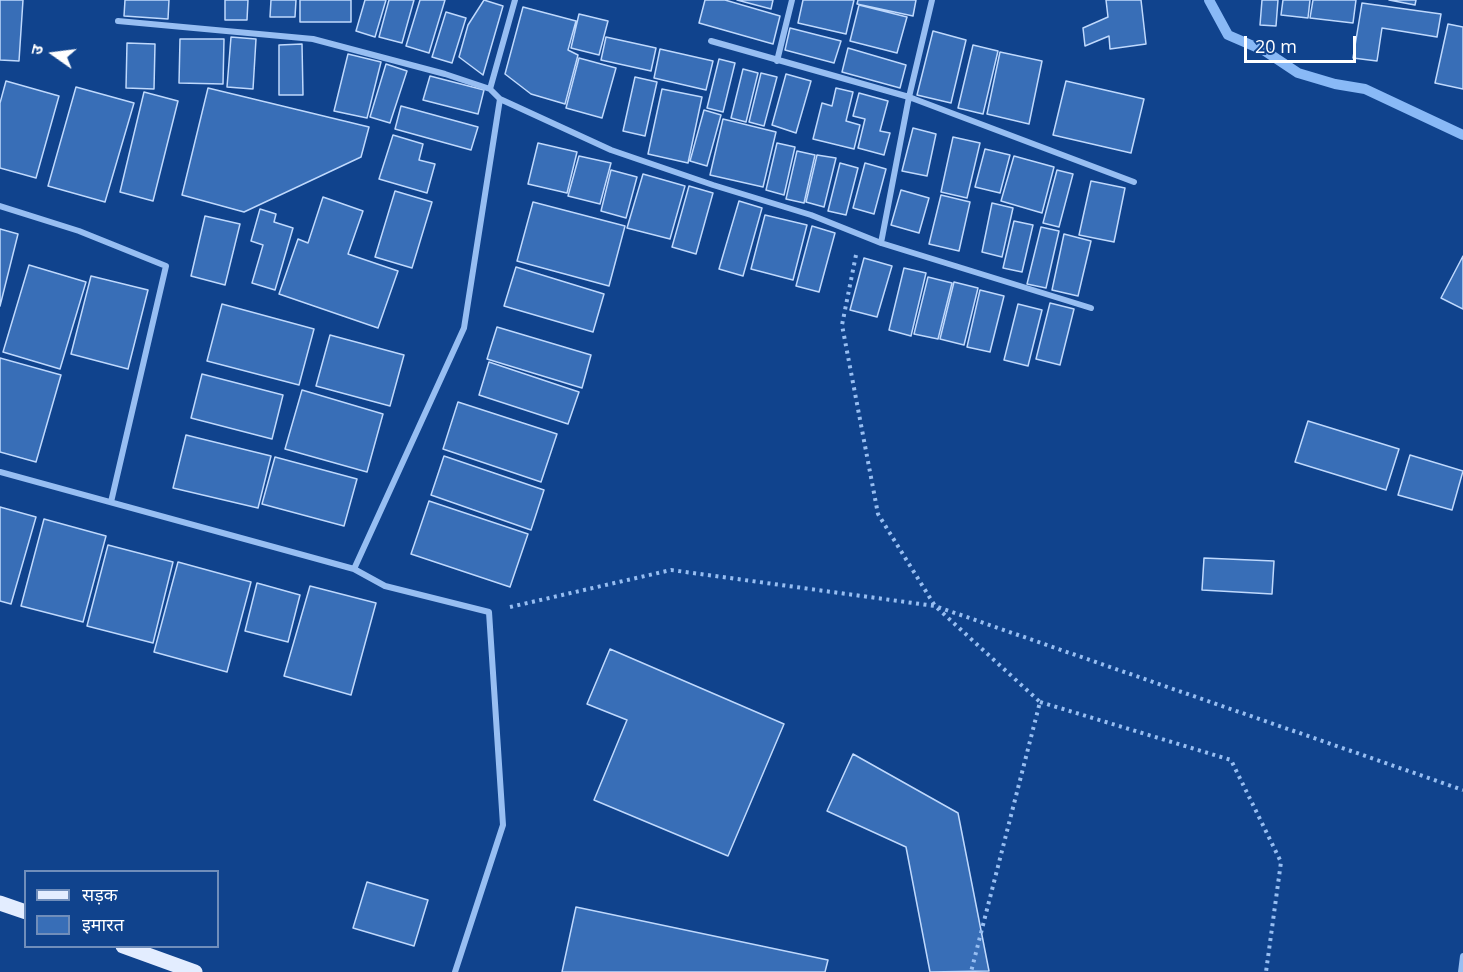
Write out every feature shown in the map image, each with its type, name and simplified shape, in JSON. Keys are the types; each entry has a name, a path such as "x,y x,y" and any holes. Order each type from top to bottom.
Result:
{"main road":[{"path":"0,903 24,911"},
{"path":"129,948 195,972"}],"street":[{"path":"490,89 515,0"},
{"path":"777,61 792,0"},
{"path":"881,243 909,97 932,0"},
{"path":"118,21 313,39 490,89 500,99 611,150 861,234 881,243 1091,308"},
{"path":"711,41 909,97 1134,183"},
{"path":"354,569 464,328 500,99"},
{"path":"0,206 79,231 166,266 111,502"},
{"path":"0,471 354,569 385,586 489,612 503,825 455,972"},
{"path":"1461,972 1463,956"}],"path":[{"path":"861,234 842,324 878,514 935,606 1041,702 1232,760 1281,862 1266,972"},
{"path":"489,612 671,570 935,606 1463,790"},
{"path":"971,972 1041,702"}],"building":[{"path":"0,0 23,0 19,61 0,60"},
{"path":"125,0 169,0 168,19 124,16"},
{"path":"225,0 248,0 247,20 225,20"},
{"path":"271,0 296,0 295,17 270,17"},
{"path":"300,0 351,0 351,22 300,22"},
{"path":"365,0 386,0 375,37 356,31"},
{"path":"389,0 414,0 402,43 379,37"},
{"path":"420,0 445,0 429,53 406,46"},
{"path":"484,0 503,6 483,75 459,57 468,25"},
{"path":"705,0 725,0 780,16 773,44 699,23"},
{"path":"737,0 773,0 771,9"},
{"path":"803,0 854,0 846,34 798,23"},
{"path":"858,0 916,0 913,16 857,4"},
{"path":"1106,0 1141,0 1146,44 1110,49 1109,36 1085,46 1083,28 1108,17"},
{"path":"1262,0 1278,0 1276,26 1260,25"},
{"path":"1283,0 1310,0 1308,18 1281,15"},
{"path":"1313,0 1356,0 1353,23 1310,18"},
{"path":"1389,0 1416,0 1415,5"},
{"path":"1362,3 1441,14 1437,37 1382,28 1377,61 1353,58"},
{"path":"859,5 907,17 897,53 850,41"},
{"path":"523,7 576,21 568,50 578,55 565,104 531,94 505,74"},
{"path":"446,12 466,18 452,63 432,57"},
{"path":"579,14 608,21 599,55 571,48"},
{"path":"1448,24 1463,27 1463,89 1435,83"},
{"path":"790,28 841,41 834,63 785,50"},
{"path":"933,31 966,40 951,103 917,95"},
{"path":"231,37 256,39 253,89 227,87"},
{"path":"606,37 656,48 651,71 601,60"},
{"path":"180,39 224,39 223,84 179,83"},
{"path":"127,43 155,44 154,89 126,88"},
{"path":"302,44 303,95 279,95 279,45"},
{"path":"973,45 998,51 983,114 958,108"},
{"path":"848,48 906,65 900,88 842,72"},
{"path":"660,49 713,61 706,90 654,78"},
{"path":"1000,52 1042,61 1029,124 987,114"},
{"path":"348,54 381,62 367,118 334,111"},
{"path":"579,58 616,68 602,118 566,108"},
{"path":"719,59 735,63 723,112 707,108"},
{"path":"386,64 407,71 390,123 370,117"},
{"path":"743,69 758,73 746,122 731,118"},
{"path":"761,73 777,77 764,126 749,122"},
{"path":"786,74 811,81 796,133 772,125"},
{"path":"430,76 484,90 478,114 423,100"},
{"path":"635,77 657,82 645,136 623,131"},
{"path":"6,81 59,96 36,178 0,168 0,103"},
{"path":"1066,81 1144,99 1131,153 1053,135"},
{"path":"76,87 134,103 105,202 48,186"},
{"path":"208,88 369,127 361,157 244,212 182,195"},
{"path":"836,88 853,92 846,121 860,125 854,149 813,139 822,103 832,106"},
{"path":"662,89 702,97 688,163 648,154"},
{"path":"144,92 178,101 153,201 120,192"},
{"path":"859,93 888,101 880,131 890,133 884,155 858,148 865,119 853,116"},
{"path":"401,106 478,127 471,150 395,129"},
{"path":"704,110 721,115 707,166 690,161"},
{"path":"723,119 776,132 763,187 710,175"},
{"path":"913,128 936,134 927,176 902,171"},
{"path":"393,135 423,144 419,160 435,164 427,193 379,179"},
{"path":"953,137 980,143 967,198 941,192"},
{"path":"538,143 577,152 567,193 528,184"},
{"path":"777,143 795,147 784,195 766,190"},
{"path":"985,149 1010,155 1000,193 975,187"},
{"path":"797,151 815,155 804,203 786,199"},
{"path":"817,155 836,158 824,207 806,202"},
{"path":"579,156 611,163 600,204 568,196"},
{"path":"1014,156 1054,167 1042,213 1001,201"},
{"path":"840,163 858,168 846,215 828,211"},
{"path":"865,163 886,169 874,214 853,208"},
{"path":"611,170 637,177 626,218 601,211"},
{"path":"1057,170 1073,174 1059,227 1043,223"},
{"path":"643,174 685,186 670,239 627,228"},
{"path":"1091,181 1125,188 1114,242 1079,235"},
{"path":"689,186 713,193 696,254 672,247"},
{"path":"901,190 929,198 919,233 891,225"},
{"path":"395,191 432,202 412,268 375,257"},
{"path":"941,195 970,202 959,251 929,244"},
{"path":"323,197 363,211 348,254 398,271 378,328 279,294 298,239 308,243"},
{"path":"739,201 762,208 743,276 719,269"},
{"path":"533,202 625,226 609,286 517,261"},
{"path":"992,203 1013,208 1002,257 982,252"},
{"path":"260,209 276,214 274,222 293,228 275,290 252,283 263,245 251,241"},
{"path":"765,215 807,225 793,280 751,269"},
{"path":"205,216 240,224 225,285 191,276"},
{"path":"1014,221 1033,225 1022,272 1003,268"},
{"path":"812,226 835,233 819,292 796,286"},
{"path":"1041,227 1059,231 1046,288 1027,284"},
{"path":"0,229 18,234 0,306"},
{"path":"1064,234 1091,241 1078,296 1052,290"},
{"path":"1463,256 1463,309 1441,298"},
{"path":"864,258 892,266 877,317 850,310"},
{"path":"29,265 86,282 60,369 3,352"},
{"path":"516,267 604,294 593,332 504,306"},
{"path":"904,268 926,273 911,336 889,330"},
{"path":"91,276 148,290 128,369 71,354"},
{"path":"928,277 952,283 938,339 914,334"},
{"path":"954,282 978,288 964,345 940,339"},
{"path":"980,290 1004,296 990,352 967,347"},
{"path":"1050,303 1074,309 1060,365 1036,359"},
{"path":"222,304 314,329 299,385 207,361"},
{"path":"1018,304 1042,310 1028,366 1004,360"},
{"path":"497,327 591,355 582,388 487,359"},
{"path":"330,335 404,355 390,406 316,386"},
{"path":"0,358 61,375 36,462 0,452"},
{"path":"489,362 579,392 568,424 479,395"},
{"path":"202,374 283,395 272,439 191,418"},
{"path":"302,390 383,414 367,472 285,449"},
{"path":"458,402 557,434 541,482 443,449"},
{"path":"1308,421 1399,449 1386,490 1295,462"},
{"path":"186,435 271,456 258,508 173,488"},
{"path":"1410,455 1463,471 1452,510 1398,495"},
{"path":"444,456 544,490 531,530 431,495"},
{"path":"275,457 357,479 344,526 262,504"},
{"path":"429,501 528,534 510,587 411,554"},
{"path":"0,507 36,517 11,604 0,601"},
{"path":"44,519 106,536 83,622 21,606"},
{"path":"108,545 173,562 153,643 87,626"},
{"path":"1204,558 1274,561 1272,594 1202,590"},
{"path":"178,562 251,582 227,672 154,652"},
{"path":"257,583 300,595 288,642 245,631"},
{"path":"310,586 376,603 351,695 284,676"},
{"path":"610,649 784,724 728,856 594,800 627,720 587,704"},
{"path":"853,754 958,813 989,971 930,972 906,847 827,811"},
{"path":"367,882 428,900 414,946 353,928"},
{"path":"576,907 828,960 825,972 562,972"}],"waterway":[{"path":"1209,0 1228,35 1265,51 1298,73 1335,84 1365,89 1463,135"}]}
